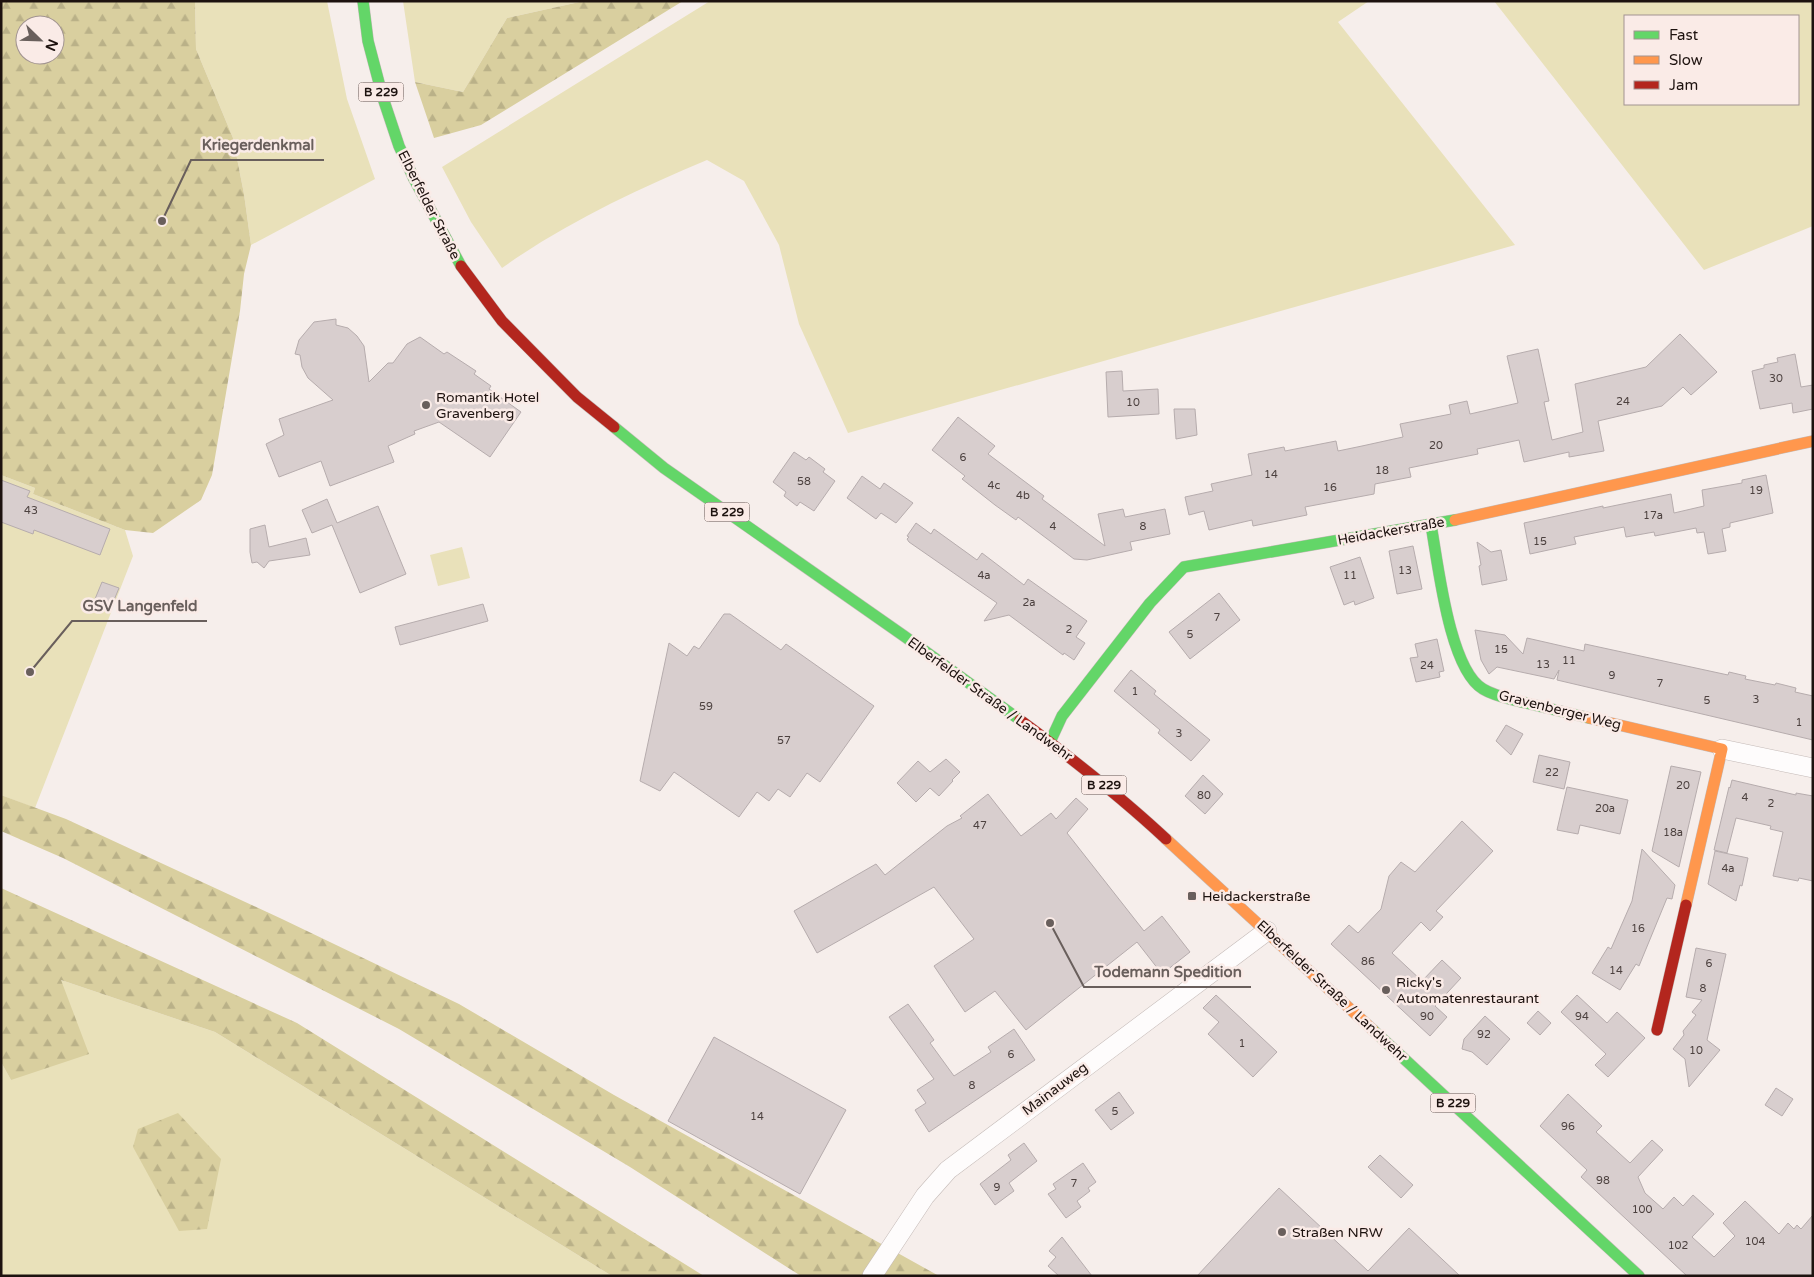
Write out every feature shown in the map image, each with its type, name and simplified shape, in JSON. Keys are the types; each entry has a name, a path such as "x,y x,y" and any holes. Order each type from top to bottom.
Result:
{"main road":[{"name":"Elberfelder Straße","path":"363,1 368,41 383,98 399,146 414,179 460,265 502,321 557,378"},
{"name":"Elberfelder Straße / Landwehr","path":"557,378 664,468 904,636 1050,742 1146,820 1639,1276"},
{"name":"Heidackerstraße","path":"1050,742 1062,716 1150,603 1184,567 1431,525 1813,441"},
{"name":"Gravenberger Weg","path":"1431,525 1451,629 1460,662 1473,682 1491,694 1519,702 1722,749"},
{"path":"1657,1030 1722,749"}],"street":[{"name":"Gravenberger Weg","path":"1722,749 1813,768"},
{"name":"Mainauweg","path":"872,1276 925,1196 948,1170 1267,931"}],"shaded area":[{"path":"195,1 327,1 347,99 375,179 251,245 244,194 233,138 196,49"},
{"path":"403,1 584,1 507,18 463,92 415,82"},
{"path":"710,1 1369,1 1338,22 1515,245 848,433 799,324 779,245 744,181 707,160 602,208 551,236 502,268 471,222 442,167"},
{"path":"1494,1 1813,1 1813,226 1704,270"},
{"path":"1,475 35,488 33,494 125,530 133,556 35,808 1,795"},
{"path":"462,547 470,578 438,586 430,555"},
{"path":"61,980 215,1032 612,1276 1,1276 1,1062 11,1080"}],"green space":[{"path":"1,1 195,1 196,49 233,138 244,194 251,245 244,274 240,311 212,475 201,500 153,533 125,530 33,494 35,488 1,475"},
{"path":"584,1 683,1 481,125 434,138 415,82 463,92 507,18"},
{"path":"1,795 66,819 282,919 459,1004 614,1095 939,1276 801,1276 630,1167 399,1029 63,858 1,831"},
{"path":"1,888 297,1023 704,1276 612,1276 215,1032 61,980 89,1054 11,1080 1,1062"},
{"path":"178,1113 221,1159 207,1229 179,1231 133,1147 138,1129"}],"building":[{"name":"Romantik Hotel Gravenberg","path":"336,319 336,325 348,328 364,346 369,382 388,363 393,363 407,344 420,337 444,354 447,352 476,371 474,374 491,386 489,389 521,412 490,457 439,422 414,431 415,434 388,446 394,462 330,486 321,461 279,477 266,444 284,435 279,419 333,400 308,378 302,367 300,355 295,354 299,340 314,322"},
{"path":"1680,334 1717,372 1691,395 1683,387 1662,406 1598,421 1604,451 1569,457 1569,452 1524,462 1519,440 1477,449 1478,454 1409,468 1411,477 1375,484 1374,494 1305,507 1307,515 1253,526 1252,520 1209,530 1204,511 1189,515 1185,497 1213,491 1211,484 1252,475 1248,454 1284,447 1285,451 1336,441 1338,451 1403,437 1400,424 1451,414 1449,405 1467,401 1470,414 1518,403 1507,356 1538,349 1549,401 1544,402 1552,440 1583,432 1575,384 1646,367"},
{"path":"1795,354 1801,387 1813,385 1813,409 1793,413 1792,403 1760,409 1752,371 1764,368 1764,365 1778,362 1777,358"},
{"path":"1122,371 1123,391 1158,389 1159,414 1108,417 1106,372"},
{"path":"1174,409 1195,409 1197,435 1176,439"},
{"path":"958,417 995,446 988,454 1044,496 1042,499 1105,546 1098,514 1123,509 1125,517 1165,509 1170,534 1130,542 1132,550 1087,560 1074,559 1018,517 1016,520 995,505 962,479 965,476 932,450"},
{"path":"794,452 806,460 809,457 825,469 823,472 835,481 814,511 800,502 797,506 784,496 786,492 773,482"},
{"path":"1766,475 1773,513 1730,523 1730,527 1722,529 1726,551 1708,554 1704,532 1697,533 1696,528 1655,536 1654,532 1626,537 1624,527 1574,537 1576,544 1530,554 1524,523 1671,494 1674,513 1704,506 1702,490 1742,483 1742,480"},
{"path":"862,476 880,489 884,483 913,503 896,523 881,513 876,519 847,498"},
{"path":"1,480 30,491 27,497 110,529 100,555 34,530 33,534 1,522"},
{"path":"327,499 337,523 378,506 406,574 360,593 332,525 312,533 302,510"},
{"path":"916,523 931,534 934,529 977,560 982,553 1024,585 1028,579 1087,621 1076,637 1085,643 1074,660 1064,653 1063,655 1009,615 984,621 997,603 909,542 907,539 909,537 907,536"},
{"path":"265,525 269,547 306,538 310,555 269,561 264,568 257,562 252,563 250,529"},
{"path":"1477,542 1491,552 1501,550 1507,580 1482,585"},
{"path":"1413,546 1422,589 1397,594 1389,551"},
{"path":"1360,557 1374,598 1355,605 1354,601 1344,605 1330,567"},
{"path":"102,582 119,588 112,605 95,599"},
{"path":"1219,593 1240,620 1190,659 1169,632"},
{"path":"483,604 488,621 400,645 395,627"},
{"path":"724,614 730,614 781,650 786,644 874,706 820,782 807,773 790,797 778,789 769,801 757,792 739,817 674,772 660,791 640,781 669,643 687,656 694,646 699,649"},
{"path":"1475,630 1505,635 1523,654 1527,638 1584,651 1585,644 1728,675 1729,672 1746,676 1745,679 1796,688 1795,692 1813,696 1813,740 1557,680 1559,670 1554,679 1497,667 1489,674 1481,660"},
{"path":"1437,639 1444,671 1439,672 1440,677 1416,682 1410,658 1418,657 1415,644"},
{"path":"1131,670 1156,691 1154,694 1210,740 1191,761 1158,733 1160,730 1114,691"},
{"path":"1506,725 1523,734 1511,755 1496,741"},
{"path":"1539,755 1570,762 1564,789 1533,782"},
{"path":"946,759 960,772 939,796 930,788 916,802 897,783 918,761 930,772"},
{"path":"1671,766 1701,772 1679,867 1652,851"},
{"path":"1203,775 1223,794 1205,814 1185,796"},
{"path":"1732,780 1796,795 1796,793 1813,796 1813,881 1799,878 1798,881 1773,876 1783,832 1770,829 1771,826 1736,818 1727,853 1714,850"},
{"path":"1567,787 1628,800 1620,834 1580,825 1578,834 1557,830"},
{"path":"988,794 1021,836 1051,813 1056,819 1076,798 1088,809 1067,833 1144,931 1162,916 1190,952 1162,974 1137,942 1026,1030 995,991 965,1012 934,966 974,939 934,887 817,953 794,911 876,864 885,875 947,826 962,818 960,816"},
{"path":"1462,821 1493,851 1436,911 1443,917 1430,931 1421,922 1392,953 1422,981 1442,960 1461,978 1435,1006 1447,1017 1430,1036 1331,944 1349,925 1358,933 1381,909 1389,876 1401,862 1415,872"},
{"path":"1642,849 1675,885 1672,899 1667,898 1639,966 1636,964 1620,990 1592,973 1608,947 1611,949 1632,901"},
{"path":"1715,851 1748,858 1742,886 1740,885 1736,901 1708,884"},
{"path":"1696,948 1726,954 1707,1040 1720,1050 1689,1087 1685,1059 1673,1049 1684,1035 1683,1031 1696,1015 1692,1012 1702,1000 1686,997"},
{"path":"1216,995 1277,1052 1253,1077 1208,1034 1219,1022 1203,1008"},
{"path":"1577,995 1607,1023 1617,1012 1645,1038 1608,1077 1595,1065 1606,1054 1561,1012"},
{"path":"908,1004 934,1040 930,1043 954,1076 991,1052 988,1047 1014,1029 1035,1060 929,1132 915,1110 926,1103 917,1090 934,1079 889,1017"},
{"path":"1538,1011 1551,1023 1540,1035 1527,1023"},
{"path":"1485,1016 1510,1039 1487,1065 1472,1052 1462,1049 1464,1039"},
{"path":"714,1037 846,1110 800,1194 668,1121"},
{"path":"1776,1088 1793,1099 1782,1116 1765,1105"},
{"path":"1119,1092 1134,1113 1111,1130 1095,1110"},
{"path":"1568,1094 1602,1126 1596,1132 1630,1163 1652,1140 1663,1150 1638,1177 1645,1193 1663,1209 1674,1197 1683,1206 1693,1195 1714,1214 1692,1237 1714,1257 1735,1236 1723,1223 1745,1201 1779,1234 1788,1223 1794,1229 1797,1225 1801,1229 1813,1215 1813,1276 1687,1276 1581,1177 1587,1170 1540,1126"},
{"path":"1024,1143 1037,1161 1009,1183 1014,1191 995,1205 980,1184 1011,1160 1008,1155"},
{"path":"1380,1155 1413,1185 1401,1198 1368,1167"},
{"path":"1083,1163 1096,1182 1088,1188 1090,1191 1077,1201 1081,1207 1066,1218 1048,1194 1056,1189 1053,1184"},
{"name":"Straßen NRW","path":"1279,1188 1368,1271 1409,1228 1460,1276 1197,1276"},
{"path":"1062,1237 1092,1276 1059,1276 1048,1266 1056,1257 1049,1251"}],"traffic: fast":[{"path":"363,1 368,41 383,98 399,146 414,179 461,266"},
{"path":"614,427 664,468 904,636 1020,720"},
{"path":"1050,742 1062,716 1150,603 1184,567 1455,520"},
{"path":"1431,525 1453,638 1471,678 1483,689 1499,696 1589,718"},
{"path":"1373,1030 1639,1276"}],"traffic: slow":[{"path":"1455,520 1813,441"},
{"path":"1589,718 1722,749 1686,905"},
{"path":"1166,839 1373,1030"}],"traffic: jam":[{"path":"461,266 502,321 577,397 614,427"},
{"path":"1020,720 1131,807 1166,839"},
{"path":"1657,1030 1686,905"}],"place":[{"name":"Kriegerdenkmal","path":"162,221"},
{"name":"Romantik Hotel Gravenberg","path":"426,405"},
{"name":"GSV Langenfeld","path":"30,672"},
{"name":"Heidackerstraße","path":"1192,896"},
{"name":"Todemann Spedition","path":"1050,923"},
{"name":"Ricky's Automatenrestaurant","path":"1386,990"},
{"name":"Straßen NRW","path":"1282,1232"}]}
